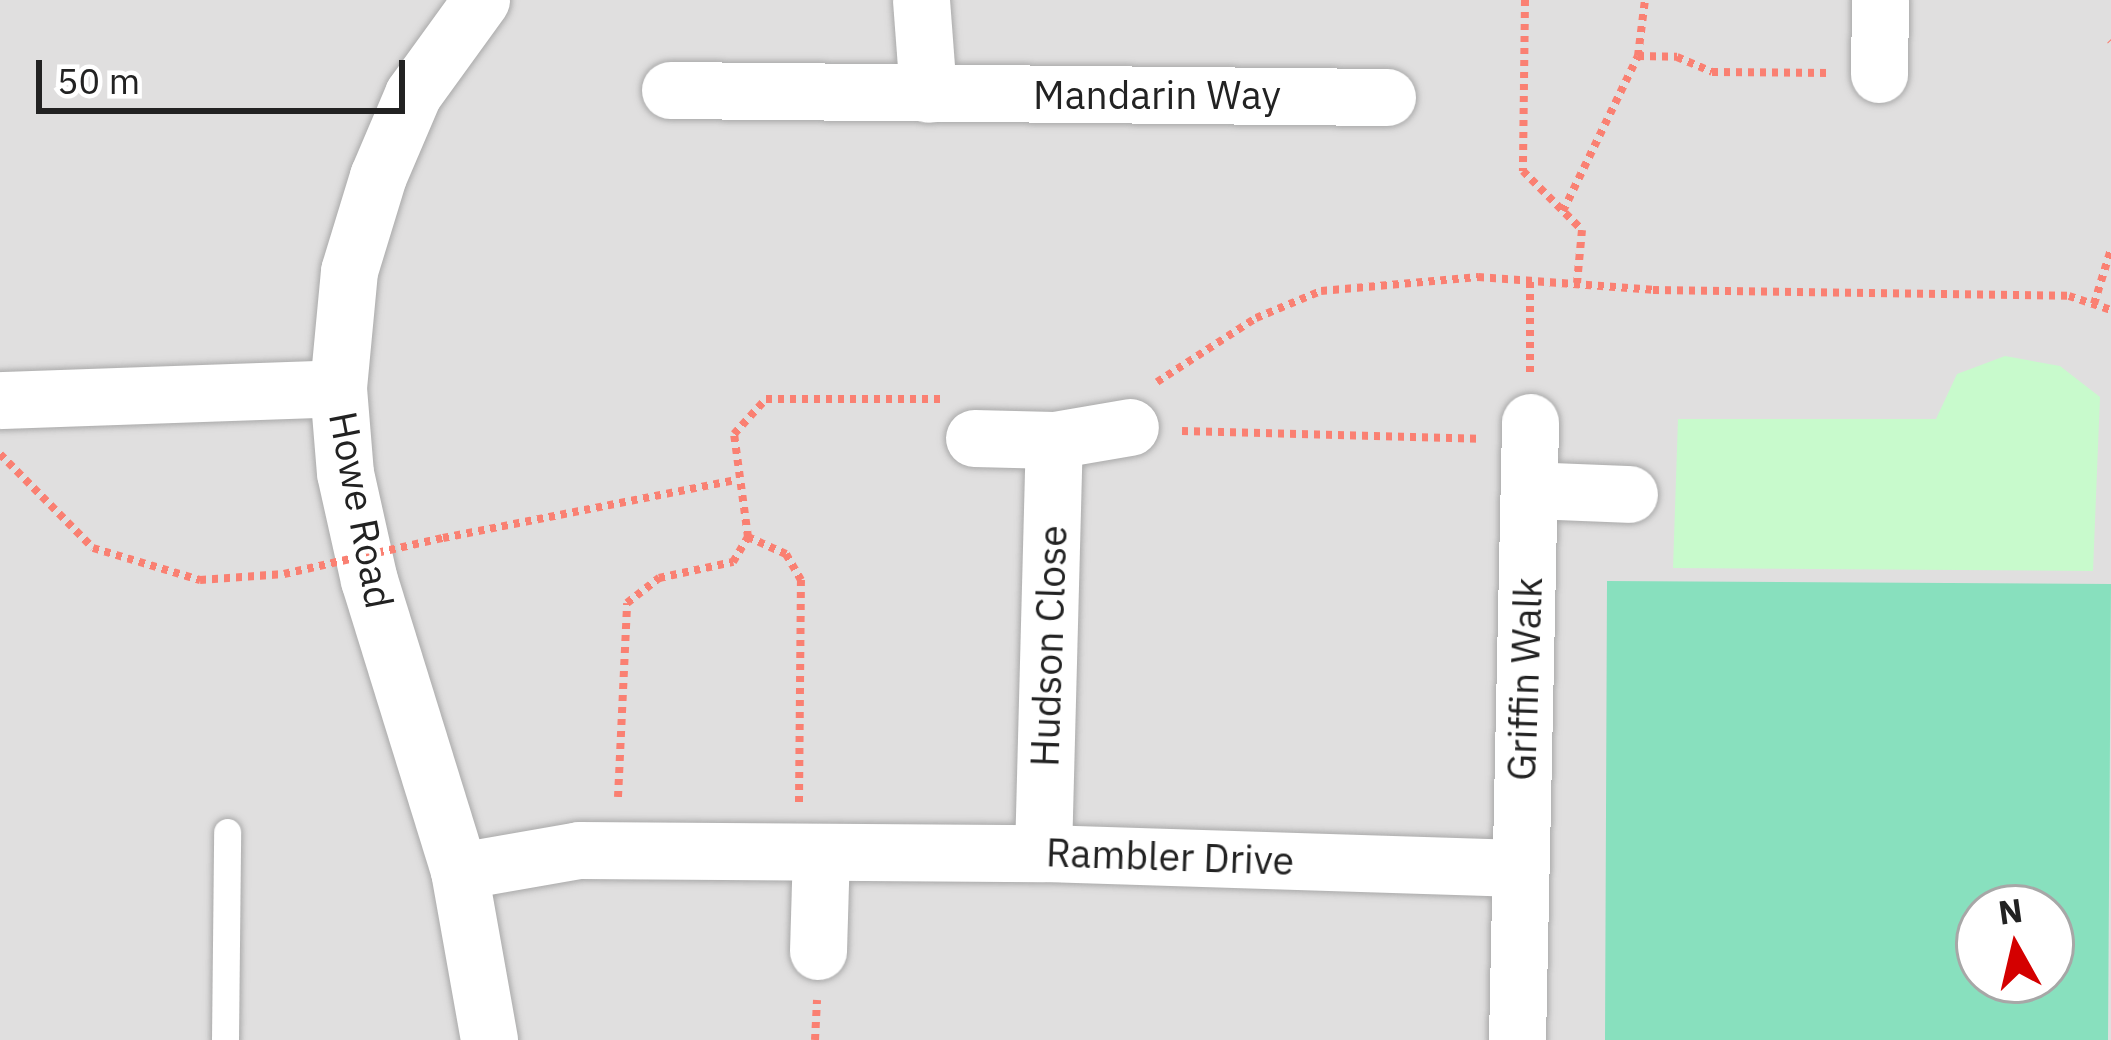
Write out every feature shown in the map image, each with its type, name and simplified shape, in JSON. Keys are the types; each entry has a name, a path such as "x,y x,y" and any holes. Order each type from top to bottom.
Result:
{"street":[{"name":"Howe Road","path":"481,0 413,94 378,176 349,271 338,388 345,473 369,580 458,872 489,1040"},
{"path":"921,0 928,94"},
{"path":"1880,0 1880,74"},
{"name":"Mandarin Way","path":"670,90 1387,97"},
{"path":"0,400 338,388"},
{"name":"Griffin Walk","path":"1517,1040 1530,422"},
{"path":"974,438 1054,440 1152,429"},
{"name":"Hudson Close","path":"1043,853 1054,440"},
{"path":"1530,490 1629,494"},
{"name":"Rambler Drive","path":"458,872 616,851 1043,853 1519,868"},
{"path":"818,951 821,852"}],"lane":[{"path":"225,1040 227,832"}],"path":[{"path":"1525,0 1523,171 1582,230 1577,283"},
{"path":"1563,211 1638,56 1645,0"},
{"path":"1638,56 1677,57 1712,72 1880,74"},
{"path":"2095,304 2111,249"},
{"path":"1152,429 1495,440 1530,422 1530,278 2069,296 2111,310"},
{"path":"0,454 93,548 200,580 284,574 736,480"},
{"path":"616,851 627,602 659,578 733,562 748,537"}],"shaded area":[{"path":"0,0 2111,0 2111,1040 0,1040"}],"green space":[{"path":"2005,356 2060,366 2100,397 2093,571 1673,568 1678,419 1936,419 1957,374"},
{"path":"1607,581 2111,584 2108,1040 1605,1040"}]}
